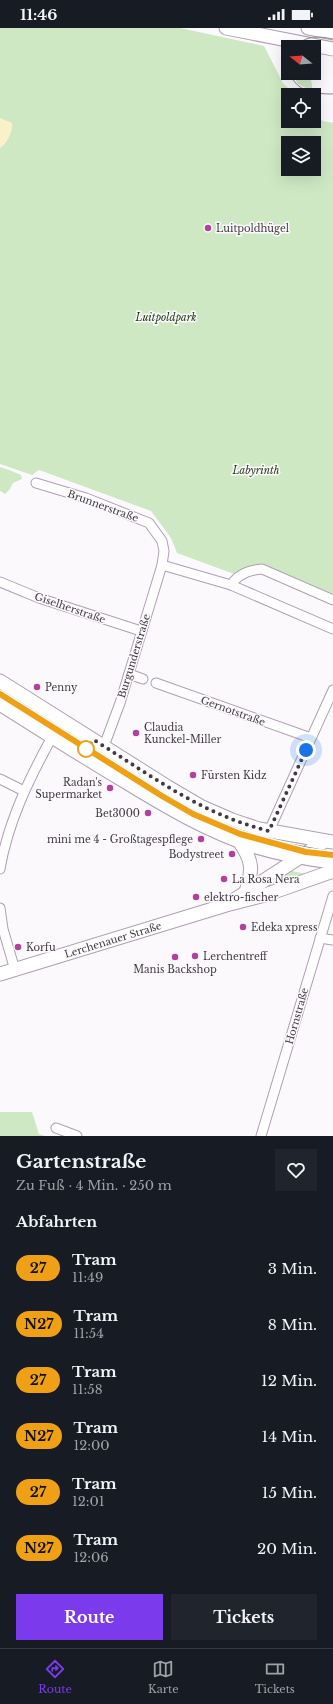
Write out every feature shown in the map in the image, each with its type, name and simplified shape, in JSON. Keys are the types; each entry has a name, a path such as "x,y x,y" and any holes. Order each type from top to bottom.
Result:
{"main road":[{"path":"226,28 258,31 333,49"},
{"path":"308,28 333,33"},
{"path":"0,681 185,798 232,820 269,831 329,841"},
{"path":"0,704 168,807 199,824 239,841 298,857 333,862"},
{"path":"239,841 247,852 251,862 251,873 246,892"},
{"name":"Lerchenauer Straße","path":"226,905 298,857 329,841"},
{"name":"Lerchenauer Straße","path":"0,974 226,905 265,895 333,871"}],"street":[{"name":"Brunnerstraße","path":"36,482 91,500 149,523 162,541 164,551 162,565"},
{"path":"162,565 231,585 333,630"},
{"name":"Burgunderstraße","path":"104,746 129,674 162,565"},
{"path":"231,585 235,579 242,574 253,570 262,569 333,600"},
{"name":"Giselherstraße","path":"0,582 39,598 141,631"},
{"path":"129,674 143,679"},
{"name":"Gernotstraße","path":"156,683 311,738"},
{"path":"269,831 333,690"},
{"path":"0,869 3,843 32,773 52,737"},
{"path":"0,779 24,791"},
{"name":"Hornstraße","path":"261,1136 333,896"},
{"path":"0,908 3,929 15,970"},
{"path":"320,938 333,940"},
{"path":"56,1128 77,1136"}],"green space":[{"name":"Luitpoldpark","path":"0,28 180,28 264,46 281,80 288,88 281,88 281,128 321,128 321,120 333,123 333,600 262,569 242,574 234,574 177,553 171,538 151,511 39,470 32,475 0,464"},
{"path":"296,80 311,80 312,88 306,88 298,84"},
{"path":"0,467 21,475 22,479 13,483 5,494 0,491"},
{"path":"0,686 87,739 82,747 42,722 40,725 0,699"},
{"path":"92,746 276,836 273,847 208,823 87,754"},
{"path":"288,870 311,875 251,896"},
{"path":"0,1112 32,1112 39,1134 45,1136 0,1136"}],"sand":[{"path":"0,118 12,123 12,126 7,140 0,148"}],"tram line":[{"path":"303,40 312,37 333,39"},
{"path":"294,80 301,88 307,91 333,94"},
{"path":"0,690 151,786 195,811 241,830 275,841 333,852"},
{"name":"27","path":"0,694 193,814 240,834 274,844 306,852 333,855"}],"place":[{"name":"Luitpoldhügel","path":"208,228"},
{"name":"Penny","path":"37,687"},
{"name":"Claudia Kunckel-Miller","path":"136,733"},
{"name":"Fürsten Kidz","path":"193,775"},
{"name":"Radan's Supermarket","path":"110,788"},
{"name":"Bet3000","path":"148,813"},
{"name":"mini me 4 - Großtagespflege","path":"201,839"},
{"name":"Bodystreet","path":"232,854"},
{"name":"La Rosa Nera","path":"224,879"},
{"name":"elektro-fischer","path":"196,897"},
{"name":"Edeka xpress","path":"243,927"},
{"name":"Korfu","path":"18,947"},
{"name":"Lerchentreff","path":"195,956"},
{"name":"Manis Backshop","path":"175,957"}],"route":[{"path":"86,749 94,740 185,798 232,820 269,831 306,750"}],"park label":[{"name":"Labyrinth","path":"256,470"}]}
